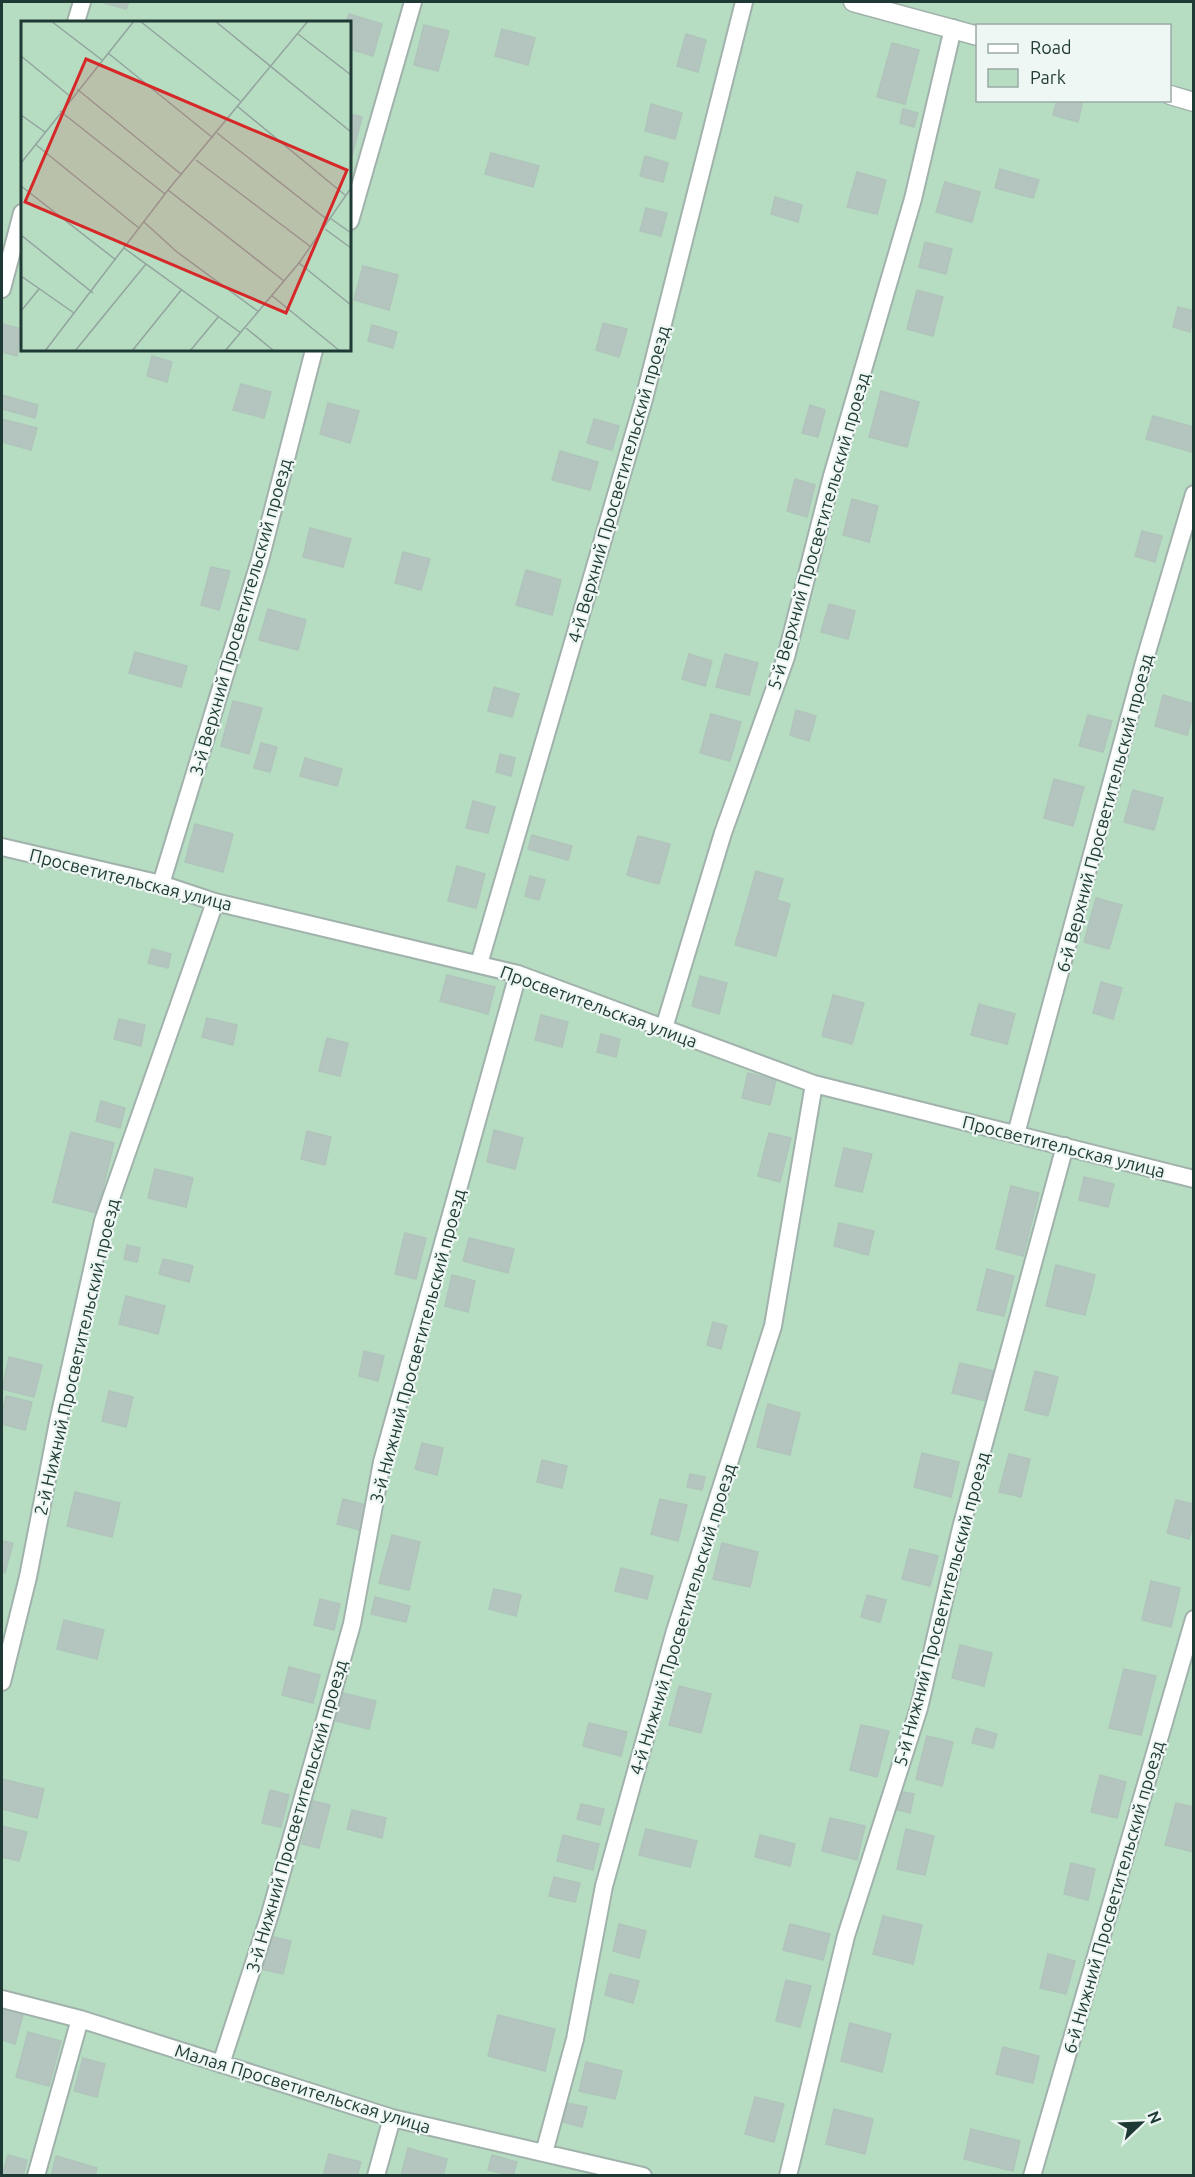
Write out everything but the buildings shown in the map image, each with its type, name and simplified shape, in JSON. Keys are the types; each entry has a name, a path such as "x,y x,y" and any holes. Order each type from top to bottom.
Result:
{"street":[{"path":"853,2 880,5 976,35"},
{"path":"1171,95 1194,102"}],"lane":[{"path":"76,21 82,2"},
{"path":"351,217 412,2"},
{"name":"4-й Верхний Просветительский проезд","path":"479,964 644,399 744,2"},
{"name":"5-й Верхний Просветительский проезд","path":"664,1028 723,833 786,657 832,476 913,199 953,28"},
{"path":"2,289 21,217"},
{"name":"3-й Верхний Просветительский проезд","path":"161,884 260,560 314,351"},
{"name":"6-й Верхний Просветительский проезд","path":"1016,1134 1145,659 1194,494"},
{"name":"Просветительская улица","path":"2,847 161,884 215,902 518,974 814,1084 1194,1179"},
{"name":"2-й Нижний Просветительский проезд","path":"2,1682 28,1577 58,1422 103,1221 215,902"},
{"name":"3-й Нижний Просветительский проезд","path":"221,2064 270,1914 352,1624 382,1462 518,974"},
{"name":"4-й Нижний Просветительский проезд","path":"544,2152 575,2039 604,1886 675,1631 773,1326 814,1084"},
{"name":"5-й Нижний Просветительский проезд","path":"788,2175 846,1935 919,1708 962,1528 1065,1146"},
{"name":"6-й Нижний Просветительский проезд","path":"1032,2175 1194,1619"},
{"name":"Малая Просветительская улица","path":"2,1999 80,2019 392,2118 643,2175"},
{"path":"36,2175 80,2019"},
{"path":"376,2175 392,2118"}],"green space":[{"path":"2,2 1193,2 1193,2175 2,2175"}]}
